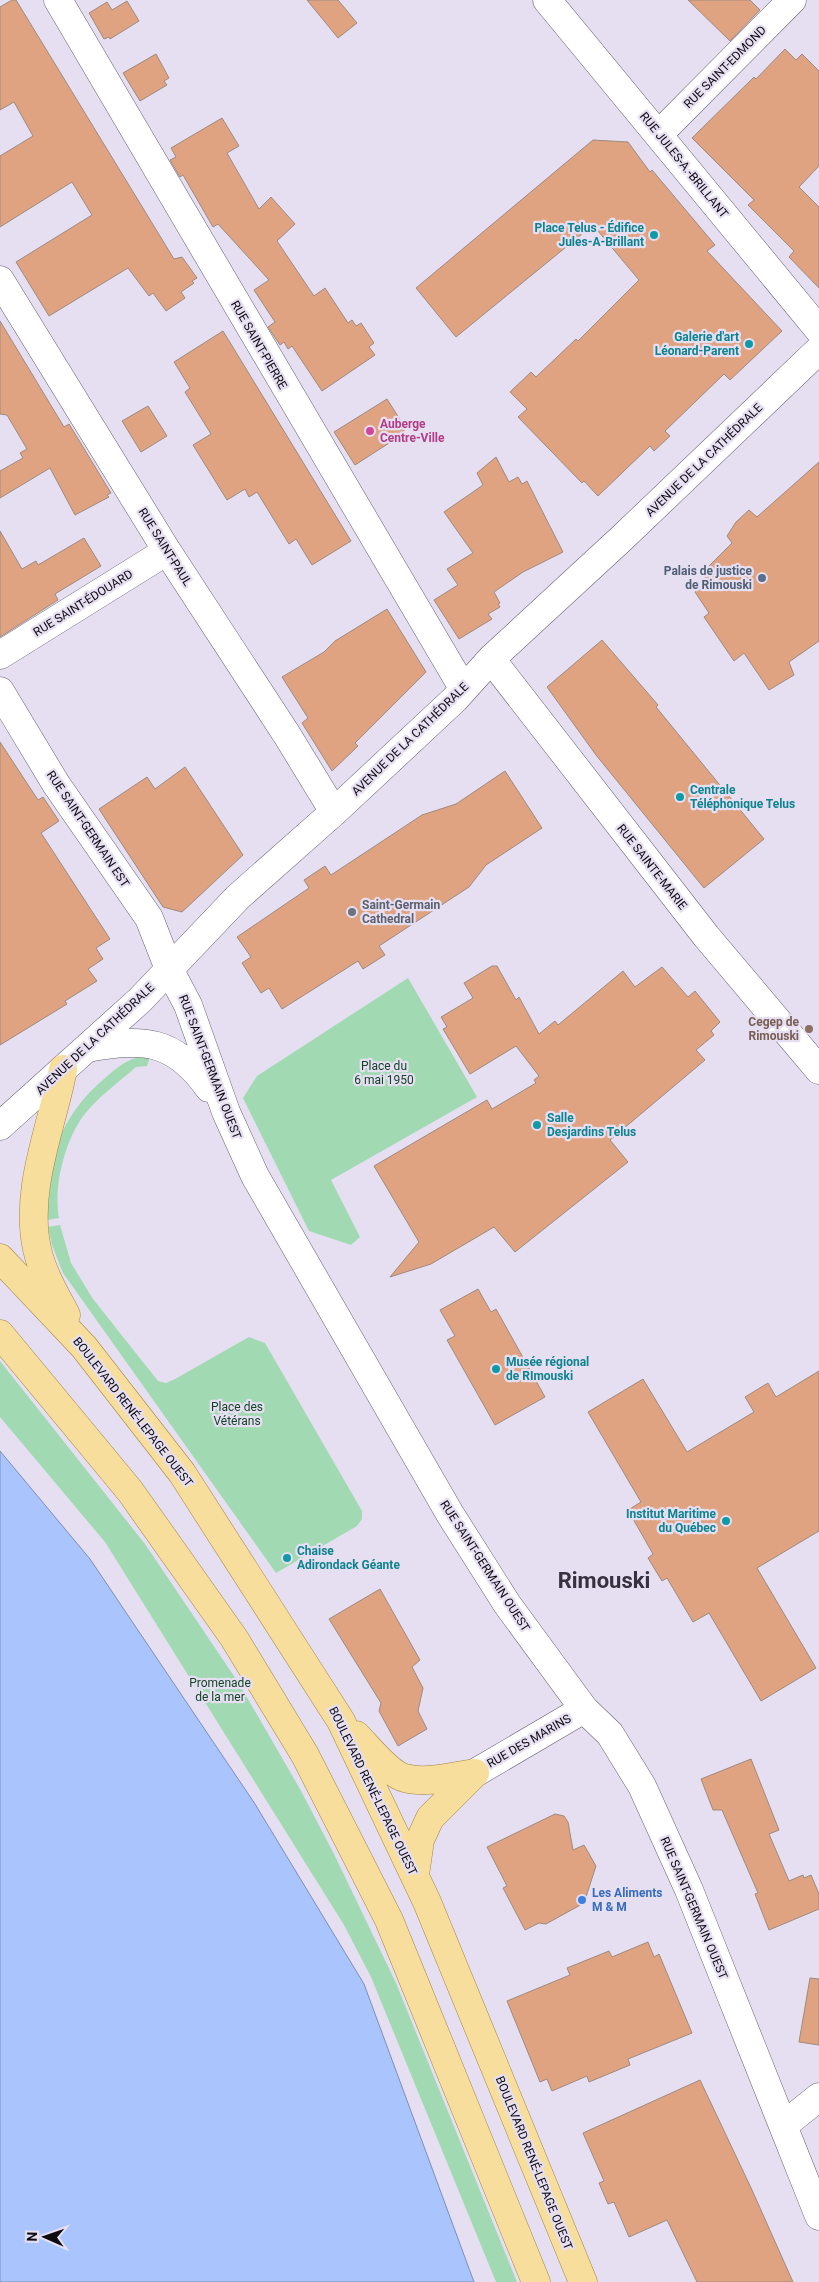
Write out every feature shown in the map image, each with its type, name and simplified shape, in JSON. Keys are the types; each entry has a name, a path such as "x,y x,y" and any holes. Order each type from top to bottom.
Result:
{"main road":[{"path":"63,1069 34,1197 34,1232 37,1251 50,1287 84,1347"},
{"name":"BOULEVARD RENÉ-LEPAGE OUEST","path":"0,1258 84,1347 182,1473 341,1721 415,1875 583,2282"},
{"path":"0,1334 130,1491 234,1638 305,1755 389,1920 536,2282"},
{"path":"341,1721 393,1772 404,1778 421,1779 474,1773"},
{"path":"415,1875 420,1840 430,1818 474,1773"}],"street":[{"name":"RUE SAINT-PIERRE","path":"58,0 463,688"},
{"name":"RUE JULES-A.-BRILLANT","path":"546,0 659,134 819,330"},
{"name":"RUE SAINT-EDMOND","path":"659,134 792,0"},
{"name":"RUE SAINT-PAUL","path":"0,280 167,551 287,735 334,812"},
{"name":"AVENUE DE LA CATHÉDRALE","path":"0,1126 140,1000 238,897 334,812 463,688 490,659 622,538 819,350"},
{"name":"RUE SAINT-ÉDOUARD","path":"0,655 167,551"},
{"name":"RUE SAINTE-MARIE","path":"490,659 706,936 819,1070"},
{"name":"RUE SAINT-GERMAIN EST","path":"0,691 56,784 148,918 169,969"},
{"name":"RUE SAINT-GERMAIN OUEST","path":"169,969 188,1004 226,1112 255,1176 450,1514 506,1604 584,1709 610,1734 642,1786 688,1890 819,2216"},
{"path":"88,1048 123,1042 145,1042 172,1051 185,1060 200,1075 226,1112"},
{"name":"RUE DES MARINS","path":"474,1773 584,1709"},
{"path":"784,2125 819,2097"}],"green space":[{"name":"Place du 6 mai 1950","path":"408,978 477,1097 331,1180 360,1237 351,1245 309,1231 243,1098 257,1076"},
{"path":"143,1056 150,1057 147,1066 136,1067 96,1102 77,1125 66,1150 59,1178 59,1218 47,1220 49,1179 58,1142 66,1125 76,1109 108,1075 127,1062"},
{"name":"Place des Vétérans","path":"60,1225 71,1263 93,1299 158,1381 166,1383 175,1379 249,1337 265,1343 362,1511 362,1519 357,1526 276,1573 63,1273 52,1245 48,1227"},
{"name":"Promenade de la mer","path":"0,1361 145,1544 238,1682 300,1789 334,1854 396,1983 517,2282 496,2282 371,1977 344,1925 105,1542 0,1417"}],"water":[{"path":"0,1451 90,1559 255,1804 364,1984 474,2282 0,2282"}],"building":[{"path":"12,0 16,0 174,259 182,257 197,278 192,281 194,283 181,292 185,298 166,311 153,293 149,296 128,268 49,316 16,262 92,215 72,182 0,227 0,156 33,136 14,102 0,110 0,7"},
{"path":"307,0 338,0 357,23 338,38"},
{"path":"688,0 750,0 760,10 730,41"},
{"path":"127,1 139,21 110,39 109,37 104,39 89,13 107,2 112,10"},
{"path":"785,49 796,60 802,54 819,71 819,166 799,187 819,207 819,288 789,257 794,251 748,205 754,200 692,138 754,77 756,79"},
{"path":"156,54 169,78 164,81 167,85 140,101 123,73"},
{"path":"222,118 239,146 227,153 259,209 271,197 295,224 277,241 314,296 325,288 348,323 352,320 356,326 361,323 374,343 369,347 375,355 322,391 292,346 288,349 284,342 280,345 268,327 275,322 254,290 269,280 218,224 213,227 183,175 180,177 170,160 176,157 171,148"},
{"path":"593,140 628,142 650,172 652,170 715,245 707,251 782,331 730,380 724,374 665,431 670,436 654,451 650,446 598,496 584,481 582,483 518,417 527,409 510,392 531,372 536,377 576,339 578,341 639,280 593,225 456,337 416,288"},
{"path":"0,321 64,427 69,424 111,493 107,495 109,497 75,515 50,468 0,498 0,471 23,458 20,453 27,449 7,415 0,414"},
{"path":"223,331 351,541 312,565 296,539 289,544 257,492 249,497 245,489 227,500 193,445 211,434 185,392 190,388 174,362"},
{"name":"Auberge Centre-Ville","path":"387,399 406,429 399,434 400,436 355,465 334,432"},
{"path":"148,406 167,436 141,452 122,421"},
{"path":"496,457 509,482 518,477 522,484 527,481 563,552 523,572 494,592 500,607 488,614 492,619 459,639 434,600 458,585 447,569 473,553 444,512 483,485 477,473"},
{"name":"Palais de justice de Rimouski","path":"819,462 819,641 789,662 794,675 769,690 744,653 734,661 704,617 709,613 695,592 698,589 696,586 713,570 709,566 732,543 727,536 736,522 749,510 757,517"},
{"path":"0,531 22,569 36,561 38,565 84,538 101,566 55,594 58,600 0,637"},
{"path":"387,609 426,672 355,743 358,746 332,771 302,723 308,718 282,677 324,652 335,641"},
{"name":"Centrale Téléphonique Telus","path":"602,640 658,705 656,707 764,839 704,888 596,755 547,687"},
{"path":"0,742 38,800 43,797 59,821 41,833 110,939 96,948 103,959 88,969 97,981 65,1001 67,1004 0,1045"},
{"path":"185,767 243,855 182,912 163,907 99,809 147,777 155,789"},
{"name":"Saint-Germain Cathedral","path":"505,771 542,828 486,865 469,887 379,946 385,955 363,969 358,961 282,1009 269,988 261,993 242,963 251,957 237,937 309,888 304,880 325,866 331,875 422,815 456,804"},
{"name":"Salle Desjardins Telus","path":"492,966 497,966 516,1000 519,997 539,1034 555,1021 558,1025 623,971 635,987 662,967 688,997 695,991 720,1022 711,1031 714,1035 696,1050 705,1060 610,1140 628,1162 515,1252 494,1227 431,1264 390,1277 419,1242 374,1166 487,1100 492,1109 536,1083 534,1080 539,1076 516,1046 470,1074 443,1029 447,1027 441,1017 473,998 464,983"},
{"name":"Musée régional de RImouski","path":"478,1289 491,1312 496,1309 545,1397 495,1425 447,1340 455,1336 440,1310"},
{"name":"Institut Maritime du Québec","path":"819,1371 819,1531 757,1568 816,1668 761,1701 709,1613 693,1622 667,1578 662,1581 648,1558 653,1554 628,1510 641,1502 588,1412 643,1379 687,1452 754,1412 745,1397 768,1383 776,1397"},
{"path":"380,1589 420,1660 412,1667 423,1688 418,1711 427,1729 398,1746 379,1711 381,1703 329,1619"},
{"path":"751,1759 779,1830 769,1834 789,1881 803,1875 804,1878 811,1875 819,1894 819,1909 769,1930 755,1894 758,1893 722,1810 713,1810 701,1779"},
{"path":"555,1814 564,1816 568,1822 573,1850 584,1845 596,1866 584,1903 546,1924 539,1923 525,1930 503,1888 507,1886 487,1847"},
{"path":"648,1942 654,1957 659,1954 692,2033 628,2059 630,2065 589,2082 587,2076 552,2091 547,2079 540,2082 507,2001 570,1975 567,1968 609,1951 612,1957"},
{"path":"810,1978 819,1979 819,2045 799,2042"},
{"path":"700,2080 793,2282 697,2282 667,2220 629,2237 614,2202 608,2204 599,2183 604,2181 583,2133"}],"place":[{"name":"Place Telus - Édifice Jules-A-Brillant","path":"654,235"},
{"name":"Galerie d'art Léonard-Parent","path":"749,344"},
{"name":"Auberge Centre-Ville","path":"370,431"},
{"name":"Palais de justice de Rimouski","path":"762,578"},
{"name":"Centrale Téléphonique Telus","path":"680,797"},
{"name":"Saint-Germain Cathedral","path":"352,912"},
{"name":"Cegep de Rimouski","path":"809,1029"},
{"name":"Salle Desjardins Telus","path":"537,1125"},
{"name":"Musée régional de RImouski","path":"496,1369"},
{"name":"Institut Maritime du Québec","path":"726,1521"},
{"name":"Chaise Adirondack Géante","path":"287,1558"},
{"name":"Les Aliments M & M","path":"582,1900"}],"district":[{"name":"Rimouski","path":"604,1580"}]}
